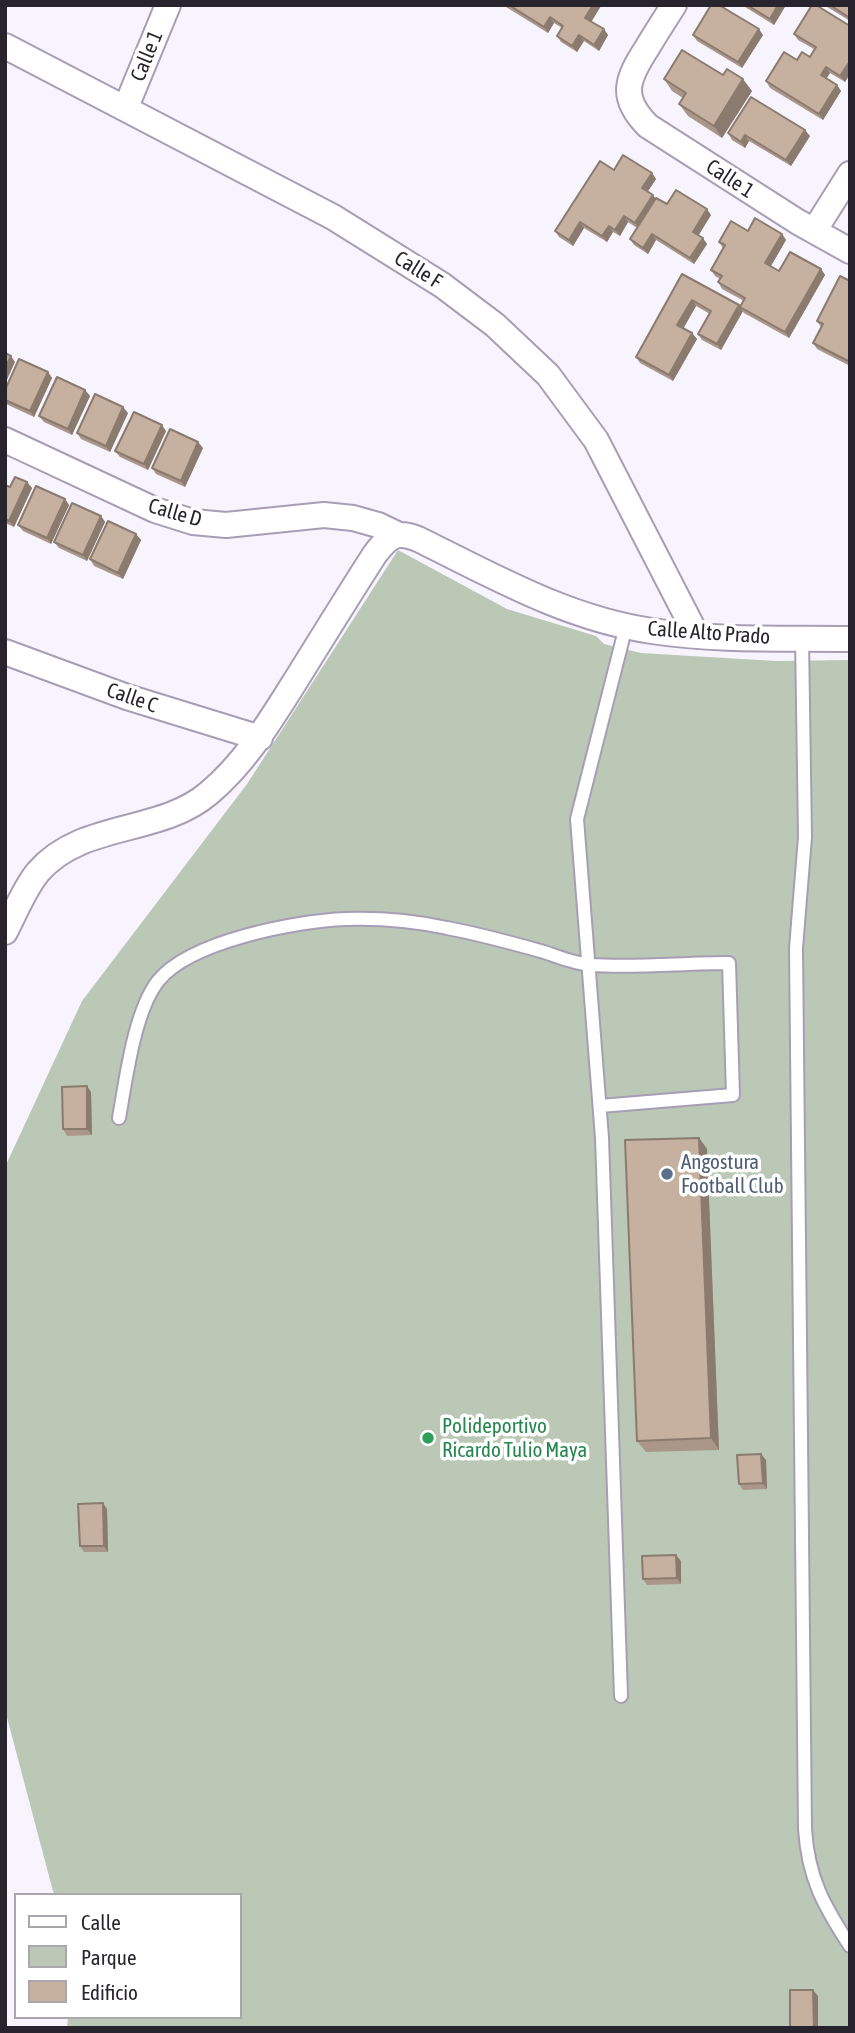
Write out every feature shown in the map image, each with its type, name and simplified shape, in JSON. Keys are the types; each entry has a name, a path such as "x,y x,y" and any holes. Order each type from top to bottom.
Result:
{"street":[{"name":"Calle 1","path":"126,107 168,5"},
{"name":"Calle 1","path":"674,5 636,64 629,81 633,107 648,126 850,251"},
{"name":"Calle F","path":"5,46 333,217 442,285 495,325 548,375 596,440 697,636"},
{"path":"814,231 850,174"},
{"name":"Calle D","path":"5,440 155,510 192,522 226,524 324,515 353,518 408,537"},
{"path":"5,932 14,897 55,856 77,843 185,810 207,796 231,773 260,738 375,554 389,538 408,537"},
{"name":"Calle Alto Prado","path":"408,537 564,608 626,626 697,636 850,639"},
{"name":"Calle C","path":"5,652 127,696 260,738"}],"lane":[{"path":"621,1696 600,1106 577,820 626,626"},
{"path":"802,638 805,837 796,948 805,1829 807,1857 815,1885 832,1919 850,1946"},
{"path":"119,1118 148,998 156,983 178,962 199,950 272,929 345,919 393,920 446,927 589,965 729,963 733,1096 600,1106"}],"green space":[{"name":"Polideportivo Ricardo Tulio Maya","path":"398,550 507,609 596,636 604,644 641,653 776,661 850,660 850,2028 67,2028 68,2019 242,2019 242,1893 53,1893 5,1710 5,1167 82,1001 247,784"}],"building":[{"path":"509,5 593,5 585,18 604,29 594,45 579,35 572,46 557,36 563,26 550,17 544,27"},
{"path":"711,5 719,5 759,29 738,62 693,35"},
{"path":"747,5 778,5 770,19"},
{"path":"812,5 850,26 850,61 840,76 826,67 821,75 837,85 819,114 766,81 784,52 797,60 802,52 810,57 816,47 794,34"},
{"path":"830,5 850,5 850,18"},
{"path":"682,50 723,75 727,69 743,79 714,126 679,104 686,93 664,79"},
{"path":"751,97 805,130 786,160 745,135 741,142 728,133"},
{"path":"623,155 652,173 642,188 653,195 635,223 624,216 615,230 609,226 602,236 580,222 569,240 555,231 600,161 614,170"},
{"path":"676,190 707,209 693,232 703,238 690,258 652,234 643,248 630,239 656,198 667,204"},
{"path":"755,218 782,234 765,263 779,271 790,252 821,269 785,332 740,307 745,298 718,282 722,276 711,270 725,245 719,242 731,221 748,231"},
{"path":"682,274 739,305 717,344 698,334 711,311 692,300 677,325 692,333 669,375 636,357"},
{"path":"840,276 850,281 850,362 813,343 823,324 817,321"},
{"path":"5,353 11,356 5,368"},
{"path":"19,359 48,372 30,411 5,400 5,390"},
{"path":"57,377 85,390 68,429 39,416"},
{"path":"95,394 123,407 106,446 77,433"},
{"path":"134,412 162,425 144,464 115,451"},
{"path":"170,429 198,442 181,481 152,468"},
{"path":"15,477 27,482 9,521 5,519 5,485 10,487"},
{"path":"36,486 65,499 47,538 18,525"},
{"path":"72,503 101,516 83,555 54,542"},
{"path":"108,521 136,534 118,573 90,559"},
{"path":"87,1086 87,1129 63,1129 62,1087"},
{"path":"699,1138 711,1438 637,1441 625,1140"},
{"path":"761,1454 763,1483 739,1484 737,1455"},
{"path":"103,1503 104,1546 80,1546 78,1504"},
{"path":"676,1555 677,1578 643,1579 642,1556"},
{"path":"790,1990 813,1990 814,2028 790,2028"}],"place":[{"name":"Angostura Football Club","path":"667,1174"},
{"name":"Polideportivo Ricardo Tulio Maya","path":"428,1438"}]}
